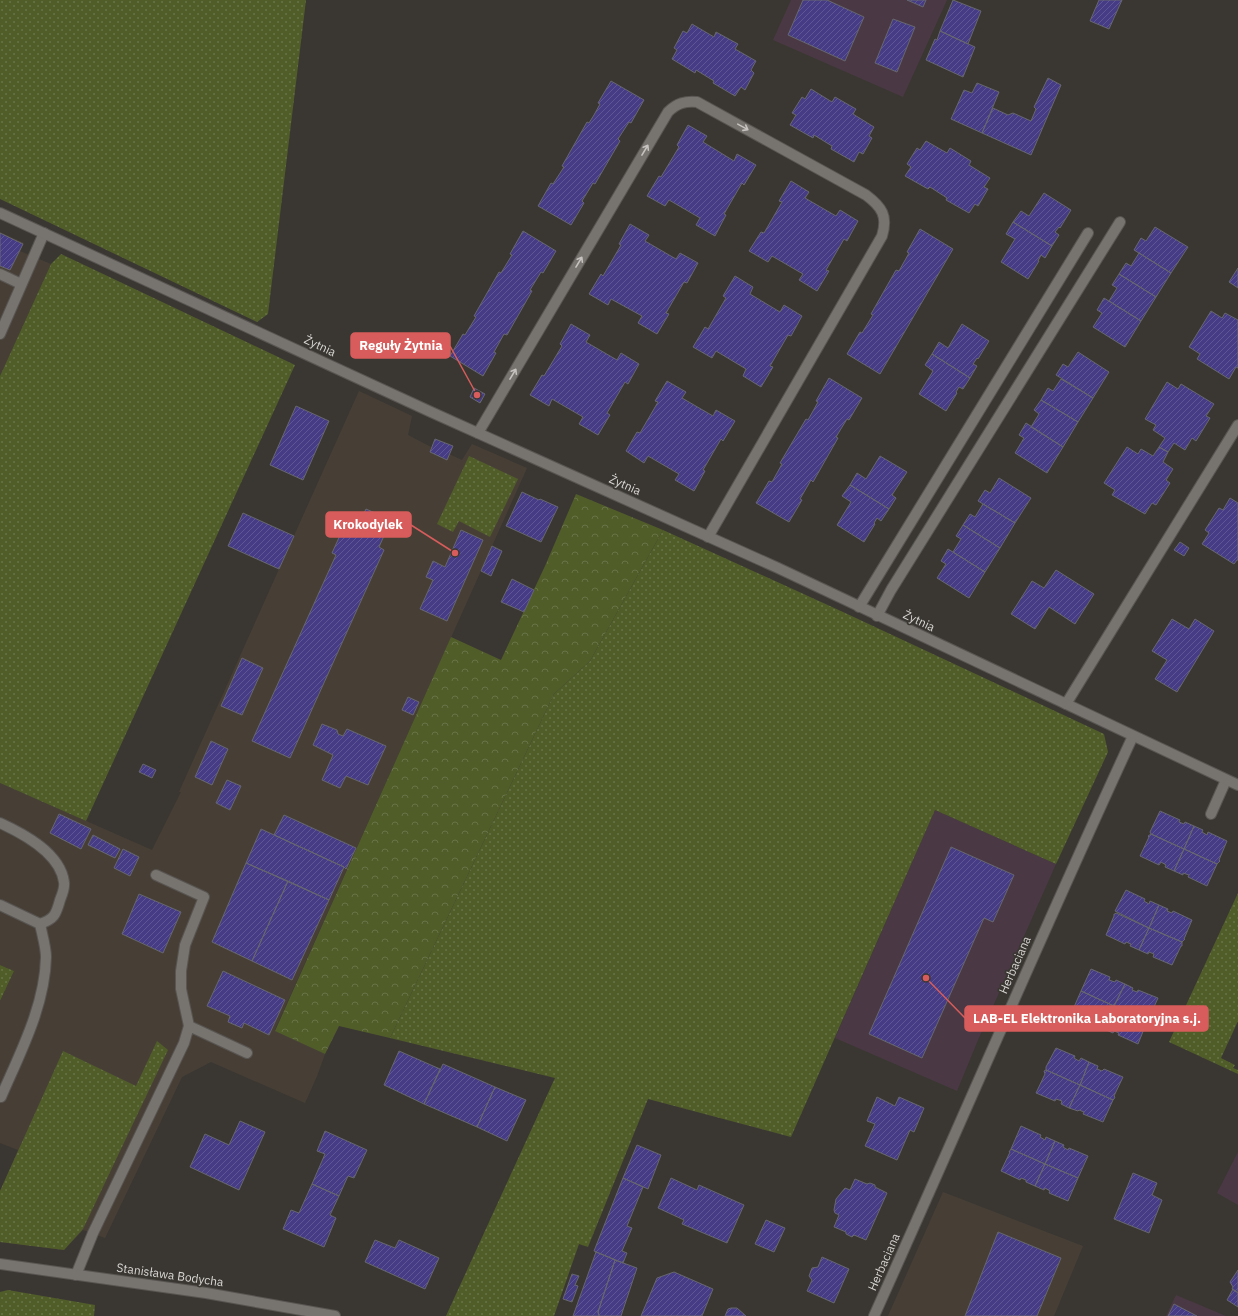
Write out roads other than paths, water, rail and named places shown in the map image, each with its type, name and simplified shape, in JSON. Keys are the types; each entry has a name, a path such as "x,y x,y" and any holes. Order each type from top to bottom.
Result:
{"street":[{"path":"478,433 668,112 675,105 685,101 697,102 866,195 877,203 883,213 885,225 882,236 708,537"},
{"name":"Żytnia","path":"0,213 708,537 1238,785"},
{"path":"877,616 895,584 1120,222"},
{"path":"0,334 4,315 21,284 44,233"},
{"path":"859,607 871,585 1088,233"},
{"path":"0,274 21,284"},
{"path":"1066,704 1238,425"},
{"name":"Herbaciana","path":"874,1316 1066,880 1133,736"},
{"path":"1211,814 1226,780"},
{"path":"0,823 30,839 48,853 62,873 64,884 56,914 50,920 40,924 0,905"},
{"path":"76,1275 93,1233 184,1043 189,1026 181,989 181,971 185,945 204,898 156,875"},
{"path":"1,1098 31,1026 43,987 46,956 40,924"},
{"path":"189,1026 247,1053"},
{"name":"Stanisława Bodycha","path":"0,1264 206,1293 286,1311 335,1316"}],"place":[{"name":"Reguły Żytnia","path":"477,395"},
{"name":"Krokodylek","path":"455,553"},
{"name":"LAB-EL Elektronika Laboratoryjna s.j.","path":"926,978"}]}
